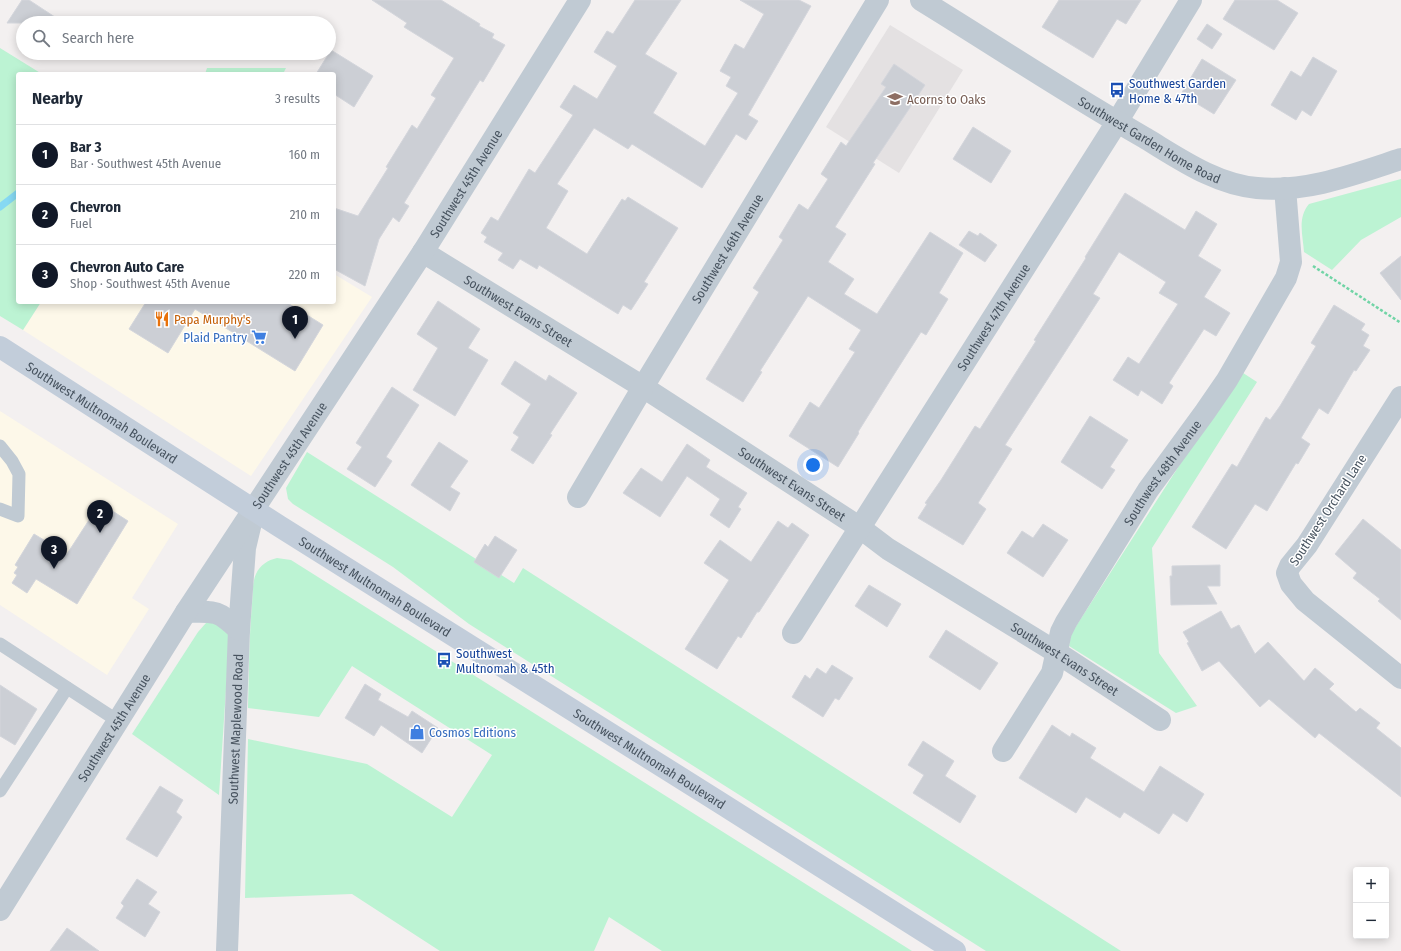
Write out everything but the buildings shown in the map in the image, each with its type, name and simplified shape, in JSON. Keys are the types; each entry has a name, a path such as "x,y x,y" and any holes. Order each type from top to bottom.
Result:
{"main road":[{"name":"Southwest Multnomah Boulevard","path":"0,347 317,550 955,951"}],"street":[{"name":"Southwest 45th Avenue","path":"0,910 186,612 423,252 580,0"},
{"name":"Southwest 46th Avenue","path":"578,497 878,0"},
{"name":"Southwest Garden Home Road","path":"921,0 1117,122 1207,174 1225,182 1258,188 1285,188 1311,185 1346,177 1401,159"},
{"name":"Southwest 47th Avenue","path":"793,633 1117,122 1191,0"},
{"name":"Southwest 48th Avenue","path":"1003,751 1052,673 1061,632 1066,622 1148,490 1227,380 1289,271 1291,262 1285,188"},
{"name":"Southwest Evans Street","path":"423,252 643,387 859,527 888,550 1056,652 1160,720"},
{"name":"Southwest Orchard Lane","path":"1401,397 1306,545 1290,566 1287,573 1291,584 1305,601 1401,678"},
{"name":"Southwest Maplewood Road","path":"227,951 240,630 245,548 254,509"},
{"path":"186,612 208,611 219,614 229,620 240,630"}],"lane":[{"path":"0,446 12,461 19,474 18,516 0,509"},
{"path":"0,644 118,721"},
{"path":"0,791 67,688"}],"path":[{"path":"1290,253 1311,264 1401,323"}],"shaded area":[{"name":"Acorns to Oaks","path":"890,25 963,70 899,173 826,127"},
{"path":"336,275 372,297 251,476 23,330 40,304 336,304"},
{"path":"0,411 178,524 132,598 149,609 107,675 0,605"}],"green space":[{"path":"0,48 16,58 16,60 19,60 39,72 16,72 16,304 40,304 23,330 0,316"},
{"path":"207,68 286,68 284,72 206,72"},
{"path":"1401,179 1401,217 1361,240 1332,270 1304,252 1302,221 1305,209 1309,204"},
{"path":"1240,371 1257,382 1152,548 1159,653 1197,706 1176,713 1069,646 1071,634"},
{"path":"307,452 514,583 523,568 1121,951 986,951 469,624 393,567 293,504 288,499 286,488"},
{"path":"277,558 291,560 912,951 662,951 609,917 594,951 440,951 352,894 245,898 248,739 367,764 452,817 492,755 352,666 319,717 248,708 250,630 254,581 262,566 270,560"},
{"path":"213,621 228,634 229,644 219,795 132,734 198,632 206,623"}],"waterway":[{"path":"0,207 16,195"}],"place":[{"name":"Southwest Garden Home & 47th","path":"1117,90"},
{"name":"Acorns to Oaks","path":"895,99"},
{"name":"Papa Murphy's","path":"162,319"},
{"name":"Plaid Pantry","path":"259,337"},
{"name":"Bar 3","path":"295,339"},
{"name":"Chevron","path":"100,533"},
{"name":"Chevron Auto Care","path":"54,569"},
{"name":"Southwest Multnomah & 45th","path":"444,660"},
{"name":"Cosmos Editions","path":"417,732"}]}
